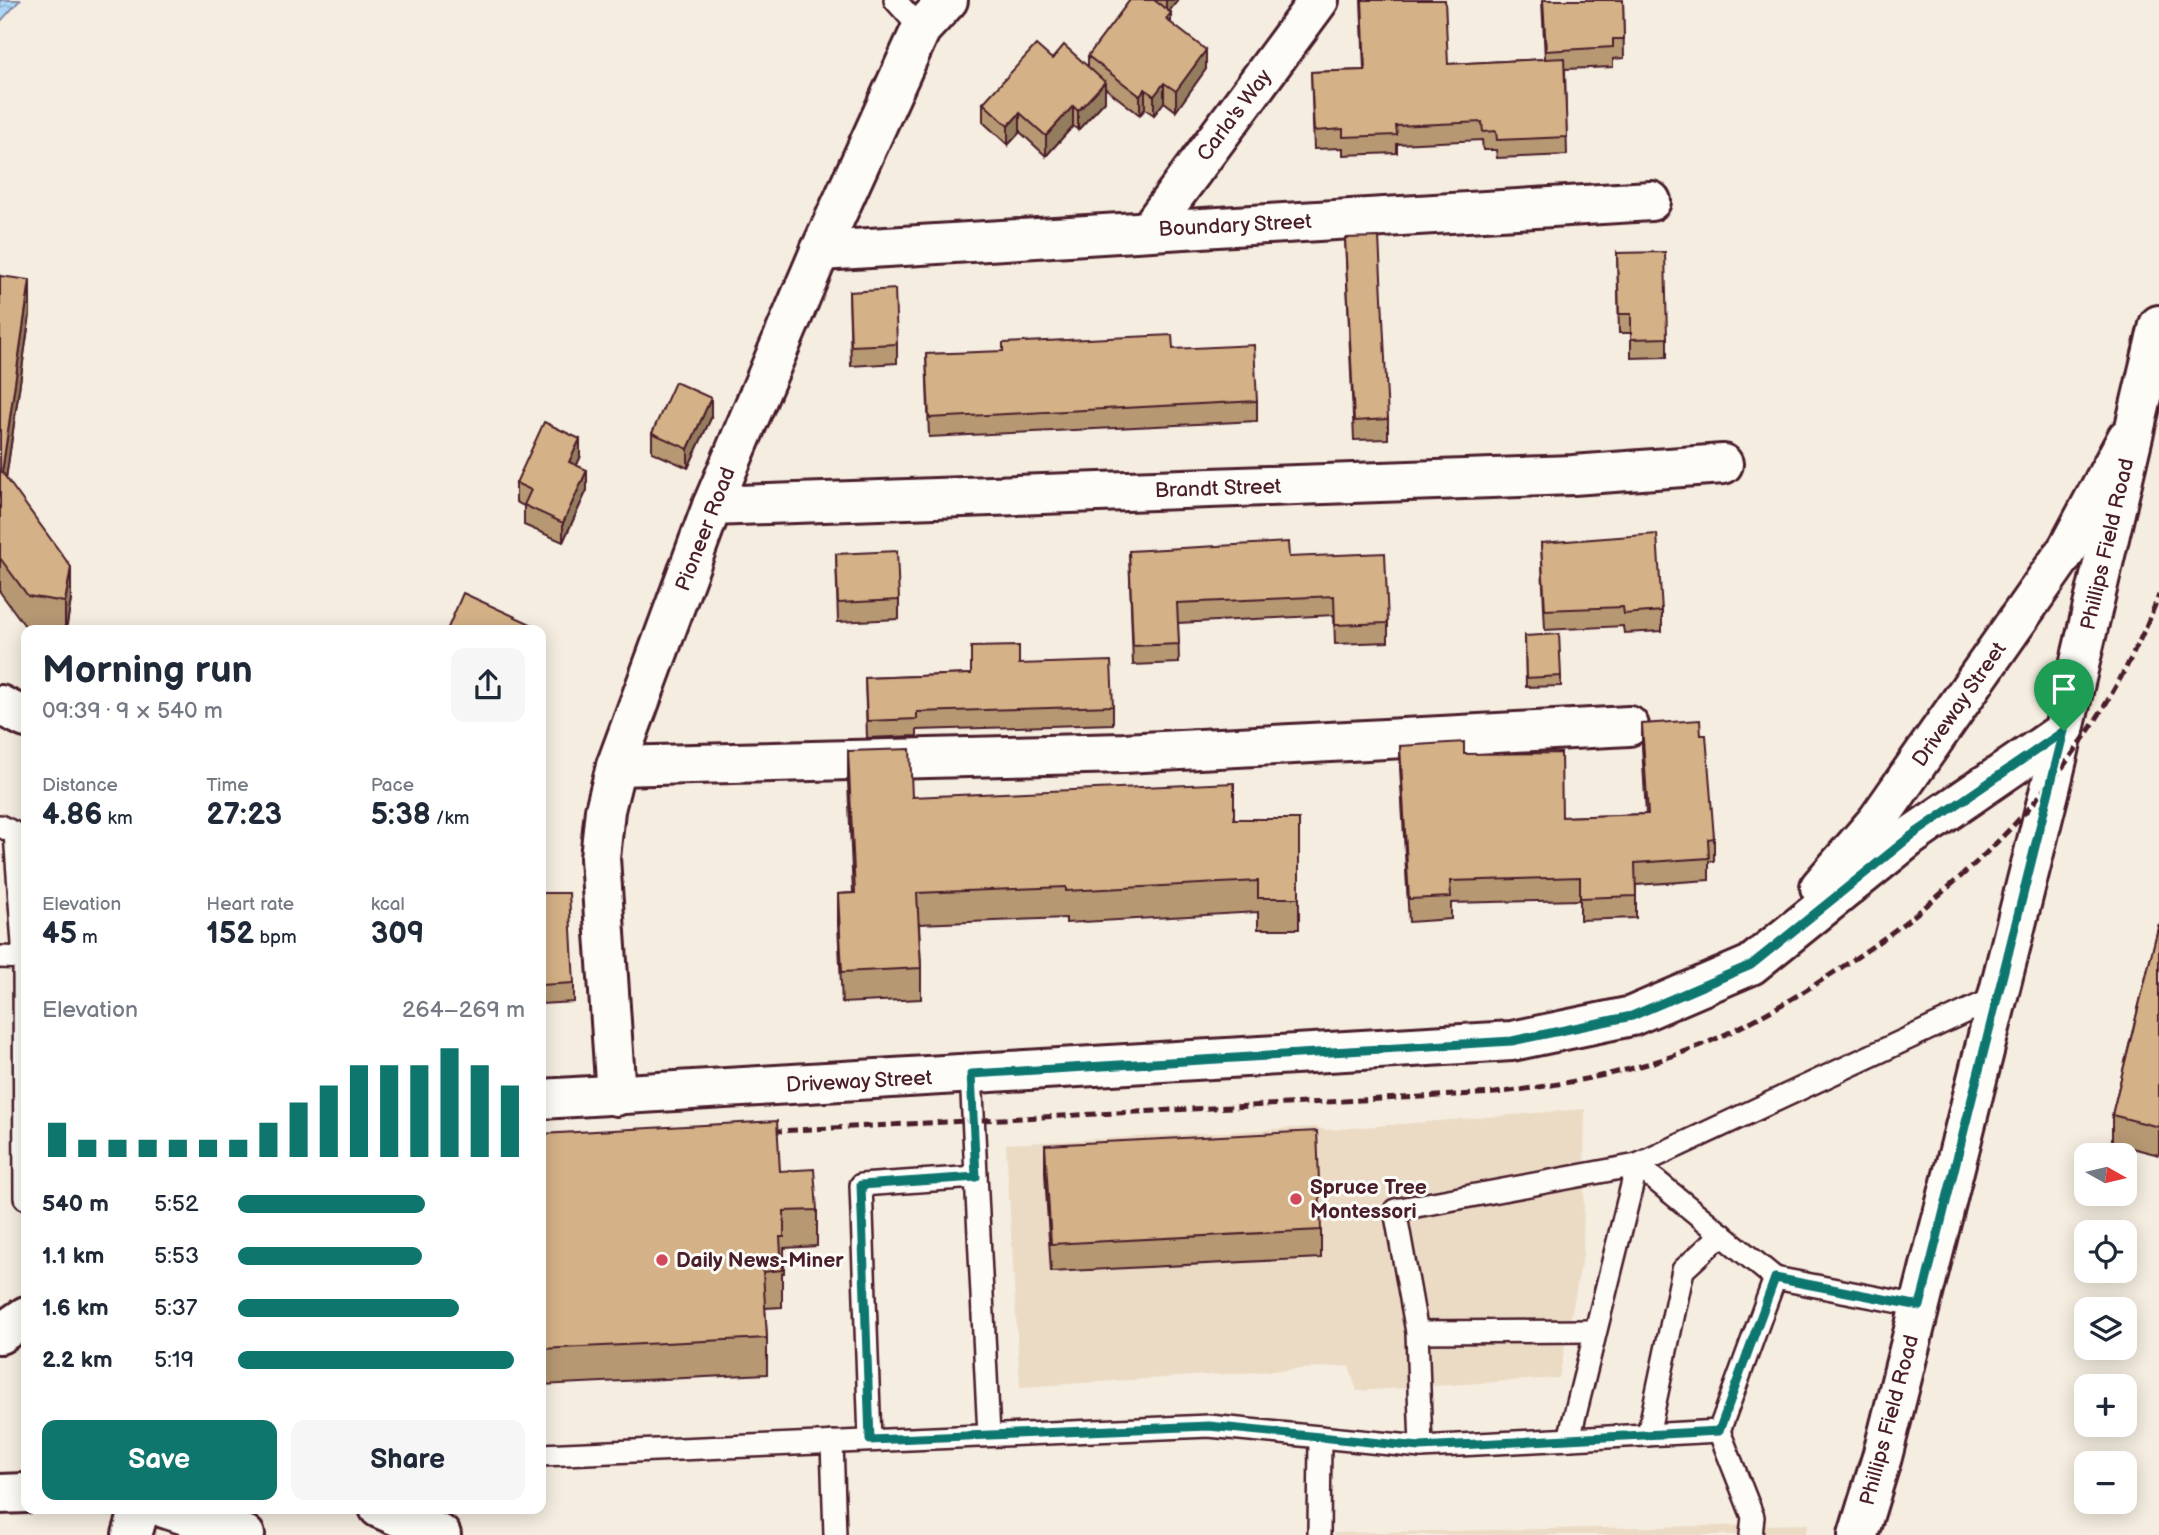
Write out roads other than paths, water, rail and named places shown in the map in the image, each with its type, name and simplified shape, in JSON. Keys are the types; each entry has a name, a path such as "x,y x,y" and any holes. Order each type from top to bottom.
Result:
{"street":[{"name":"Pioneer Road","path":"616,1096 600,858 605,810 616,766 712,506 820,251 921,29 948,0"},
{"name":"Carla's Way","path":"1149,230 1320,0"},
{"name":"Boundary Street","path":"820,251 1651,201"},
{"name":"Phillips Field Road","path":"1858,1535 1882,1457 2064,731 2159,325"},
{"name":"Driveway Street","path":"1751,965 1885,809 2068,548 2136,421"},
{"name":"Brandt Street","path":"712,506 1573,475 1723,464"},
{"path":"0,705 21,716"},
{"path":"616,766 1124,753 1629,726"},
{"name":"Driveway Street","path":"546,1099 1512,1041 1632,1016 1751,965 1911,836 2064,731"},
{"path":"21,1320 0,1336 21,1350"},
{"path":"0,1494 21,1493"},
{"path":"132,1535 138,1514"},
{"path":"182,1514 245,1535"}],"lane":[{"path":"895,0 921,29"},
{"path":"0,826 15,834 21,908"},
{"path":"0,957 21,958"},
{"path":"1420,1447 1418,1332 1395,1210 1637,1165 1997,997"},
{"path":"971,1074 989,1435"},
{"path":"1637,1165 1775,1278 1920,1306"},
{"path":"1569,1439 1637,1165"},
{"path":"870,1440 861,1185 976,1177"},
{"path":"1648,1435 1683,1270 1722,1234"},
{"path":"1751,1535 1753,1517 1719,1431 1775,1278"},
{"path":"1418,1332 1594,1331"},
{"path":"546,1455 1209,1426 1420,1447 1719,1431"},
{"path":"1319,1535 1320,1437"},
{"path":"832,1442 835,1535"}],"water":[{"path":"0,0 20,0 0,22"}],"railway":[{"path":"757,1132 1495,1093 1605,1075 1659,1061 1711,1041 1750,1022 1845,965 1912,917 2000,839 2039,797 2106,703 2135,651 2159,595"}],"place":[{"name":"Spruce Tree Montessori","path":"1296,1199"},
{"name":"Daily News-Miner","path":"662,1260"}]}
